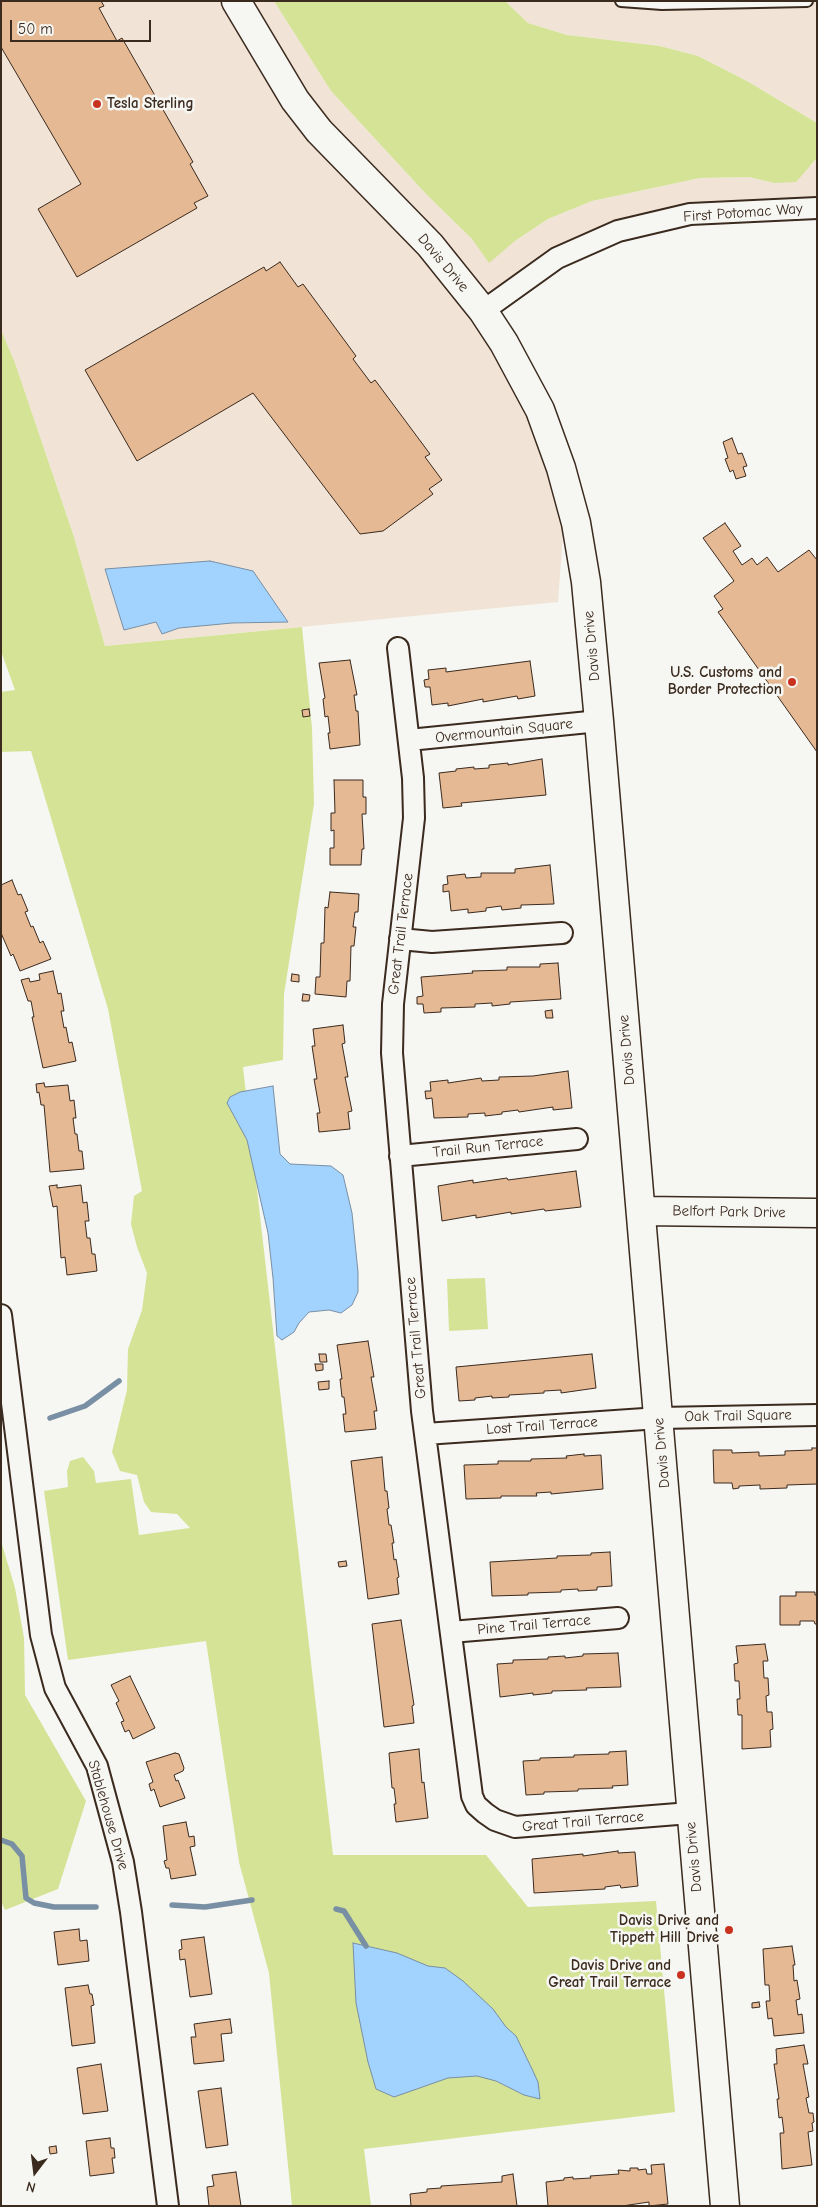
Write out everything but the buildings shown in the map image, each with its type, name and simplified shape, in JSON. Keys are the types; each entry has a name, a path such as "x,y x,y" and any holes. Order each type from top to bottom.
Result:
{"main road":[{"name":"Davis Drive","path":"236,1 295,100 319,131 430,245 483,311 504,343 540,410 561,468 576,523 586,582 599,721 660,1418 690,1813 725,2206"},
{"name":"Belfort Park Drive","path":"641,1211 817,1213"}],"street":[{"name":"First Potomac Way","path":"483,311 556,258 618,231 690,214 817,208"},
{"name":"Great Trail Terrace","path":"398,648 413,778 414,818 392,1004 392,1053 425,1434 472,1796 476,1805 485,1813 495,1820 514,1827 690,1813"},
{"name":"Overmountain Square","path":"408,740 599,721"},
{"path":"400,939 432,942 562,933"},
{"name":"Trail Run Terrace","path":"400,1156 577,1139"},
{"name":"Stablehouse Drive","path":"1,1314 41,1634 55,1688 97,1766 124,1862 132,1912 168,2206"},
{"name":"Oak Trail Square","path":"660,1418 817,1415"},
{"name":"Lost Trail Terrace","path":"425,1434 660,1418"},
{"name":"Pine Trail Terrace","path":"451,1632 618,1618"}],"lane":[{"path":"622,1 662,4 807,1"}],"shaded area":[{"path":"1,1 226,1 447,276 516,389 543,451 564,522 558,602 105,646 74,537 15,363 1,330"},
{"path":"236,1 274,1 331,91 427,195 472,239 489,262 515,241 548,219 592,201 700,178 749,177 774,183 812,165 817,158 817,208 618,231 483,311 347,161"},
{"path":"505,1 817,1 817,123 747,81 698,56 660,46 567,35 528,23"}],"green space":[{"path":"274,1 505,1 528,23 567,35 660,46 698,56 747,81 817,123 817,158 796,182 774,183 749,177 700,178 592,201 548,219 515,241 489,263 472,239 427,195 331,91"},
{"path":"1,330 15,363 74,537 105,646 302,627 312,728 314,804 284,994 283,1060 243,1067 333,1855 486,1855 528,1907 656,1901 675,2112 364,2149 371,2206 292,2206 269,1973 239,1862 206,1641 68,1660 44,1491 68,1487 67,1471 70,1461 83,1457 94,1471 96,1483 131,1479 139,1535 190,1528 177,1514 151,1512 144,1502 137,1475 120,1471 112,1452 127,1390 128,1349 142,1310 147,1273 131,1224 134,1196 142,1191 108,1009 31,751 1,752 1,692 15,690 1,651"},
{"path":"485,1278 488,1329 449,1331 447,1279"},
{"path":"1,1541 15,1588 24,1638 25,1695 86,1801 58,1889 5,1910 1,1901"}],"water":[{"path":"210,561 253,571 288,622 232,623 179,628 162,634 156,622 124,630 105,569"},
{"path":"273,1086 280,1154 290,1164 331,1166 343,1175 352,1213 358,1272 358,1292 352,1305 341,1313 329,1310 309,1312 294,1332 282,1340 277,1336 268,1233 247,1140 227,1103 230,1097 240,1092"},
{"path":"353,1943 397,1953 428,1966 445,1968 463,1981 493,2009 506,2027 516,2036 538,2082 540,2099 524,2095 496,2081 477,2076 448,2078 394,2097 376,2089 368,2062 356,2003"}],"waterway":[{"path":"50,1418 85,1406 119,1381"},
{"path":"1,1840 12,1844 22,1856 26,1898 34,1903 54,1907 96,1907"},
{"path":"172,1905 205,1907 252,1900"},
{"path":"336,1909 344,1911 366,1946"}],"place":[{"name":"Tesla Sterling","path":"97,104"},
{"name":"U.S. Customs and Border Protection","path":"792,682"},
{"name":"Davis Drive and Tippett Hill Drive","path":"729,1930"},
{"name":"Davis Drive and Great Trail Terrace","path":"681,1975"}]}
